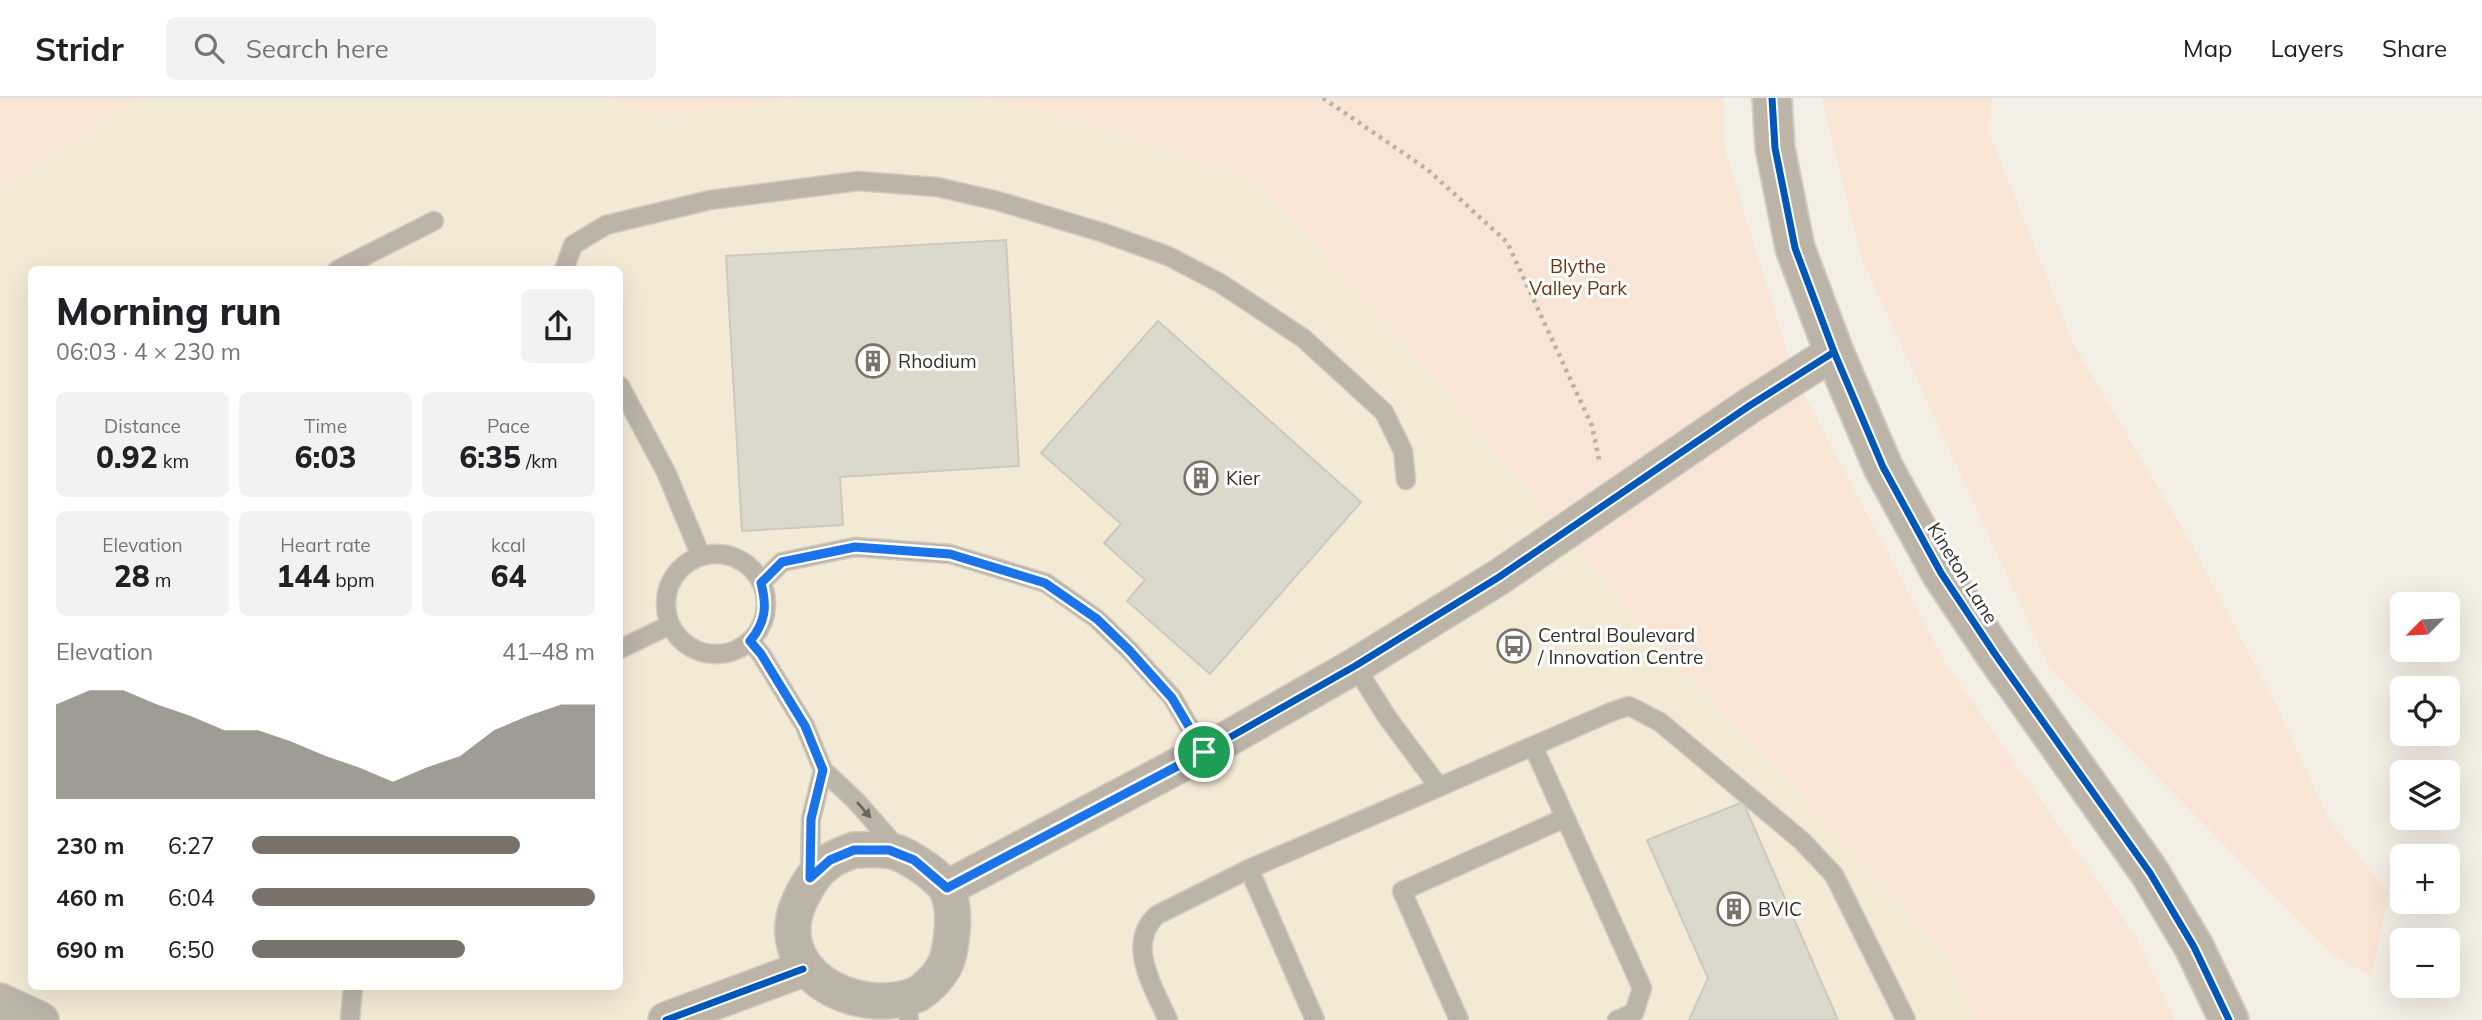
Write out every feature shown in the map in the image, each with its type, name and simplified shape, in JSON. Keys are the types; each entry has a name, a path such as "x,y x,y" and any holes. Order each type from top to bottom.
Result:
{"street":[{"name":"Kineton Lane","path":"1772,98 1775,148 1795,248 1834,352 1883,467 1941,573 2150,873 2194,947 2229,1020"},
{"path":"947,888 1204,752 1355,666 1499,577 1834,352"},
{"path":"854,850 889,850 902,853 947,888 953,925 950,953 943,969 908,1011 867,1009 831,998 803,969 794,951 791,931 794,910 810,878 830,860 854,850"},
{"path":"666,1020 803,969"},
{"path":"0,1001 41,1020"}],"lane":[{"path":"565,266 573,245 606,225 710,200 858,181 937,187 999,201 1168,256 1220,283 1293,332 1343,372 1384,412 1403,451 1406,480"},
{"path":"345,266 433,221"},
{"path":"623,391 667,472 701,555"},
{"path":"761,583 782,562 855,547 950,554 1045,583 1097,619 1129,650 1172,698 1204,752"},
{"path":"724,554 736,557 750,567 761,583 766,601 765,614 757,633 750,641 733,651 705,653 689,646 670,625 666,613 667,592 677,572 687,562 701,555 724,554"},
{"path":"623,648 670,625"},
{"path":"750,641 761,654 805,726 823,770 902,853"},
{"path":"1355,666 1387,717 1439,787"},
{"path":"1168,1020 1147,974 1143,955 1142,940 1149,922 1157,915 1249,869 1629,706 1660,722 1802,841 1834,875 1906,1020"},
{"path":"1533,746 1642,988 1634,1013 1617,1020"},
{"path":"810,878 811,819 823,770"},
{"path":"1459,1020 1402,891 1565,818"},
{"path":"1249,869 1315,1020"},
{"path":"350,1020 353,990"}],"path":[{"path":"1323,98 1428,170 1507,242 1592,426 1609,501"}],"shaded area":[{"path":"142,98 602,98 656,117 802,98 975,98 1081,121 1255,181 1391,329 1627,609 1950,958 1972,1020 0,1020 0,188"}],"green space":[{"path":"0,98 142,98 0,188"},
{"path":"602,98 806,98 656,117"},
{"name":"Blythe Valley Park","path":"975,98 1723,98 1725,150 1795,377 1946,664 2135,935 2175,1020 1972,1020 1950,958 1627,609 1391,329 1255,181 1081,121"},
{"path":"1822,98 1992,98 1988,130 2074,345 2192,545 2276,705 2330,821 2389,894 2371,977 2331,952 2050,669 1861,257"}],"building":[{"name":"Rhodium","path":"1006,240 1019,466 840,477 843,525 742,531 726,256"},
{"name":"Kier","path":"1158,321 1361,502 1210,674 1127,601 1145,580 1104,543 1121,524 1041,453"},
{"name":"BVIC","path":"1743,802 1838,1020 1689,1020 1708,978 1647,840"}],"cycle path":[{"path":"1772,98 1775,148 1795,248 1834,352 1883,467 1941,573 2150,873 2194,947 2229,1020"},
{"path":"947,888 1204,752 1355,666 1499,577 1749,406 1834,352"},
{"path":"666,1020 803,969"}],"place":[{"name":"Rhodium","path":"873,361"},
{"name":"Kier","path":"1201,478"},
{"name":"Central Boulevard / Innovation Centre","path":"1514,646"},
{"name":"BVIC","path":"1734,909"}],"route":[{"path":"855,547 950,554 1045,583 1097,619 1129,650 1172,698 1204,752 947,888 914,860 889,850 854,850 830,860 810,878 811,819 823,770 805,726 761,654 750,641 757,633 765,614 766,601 761,583 782,562 855,547"}]}
